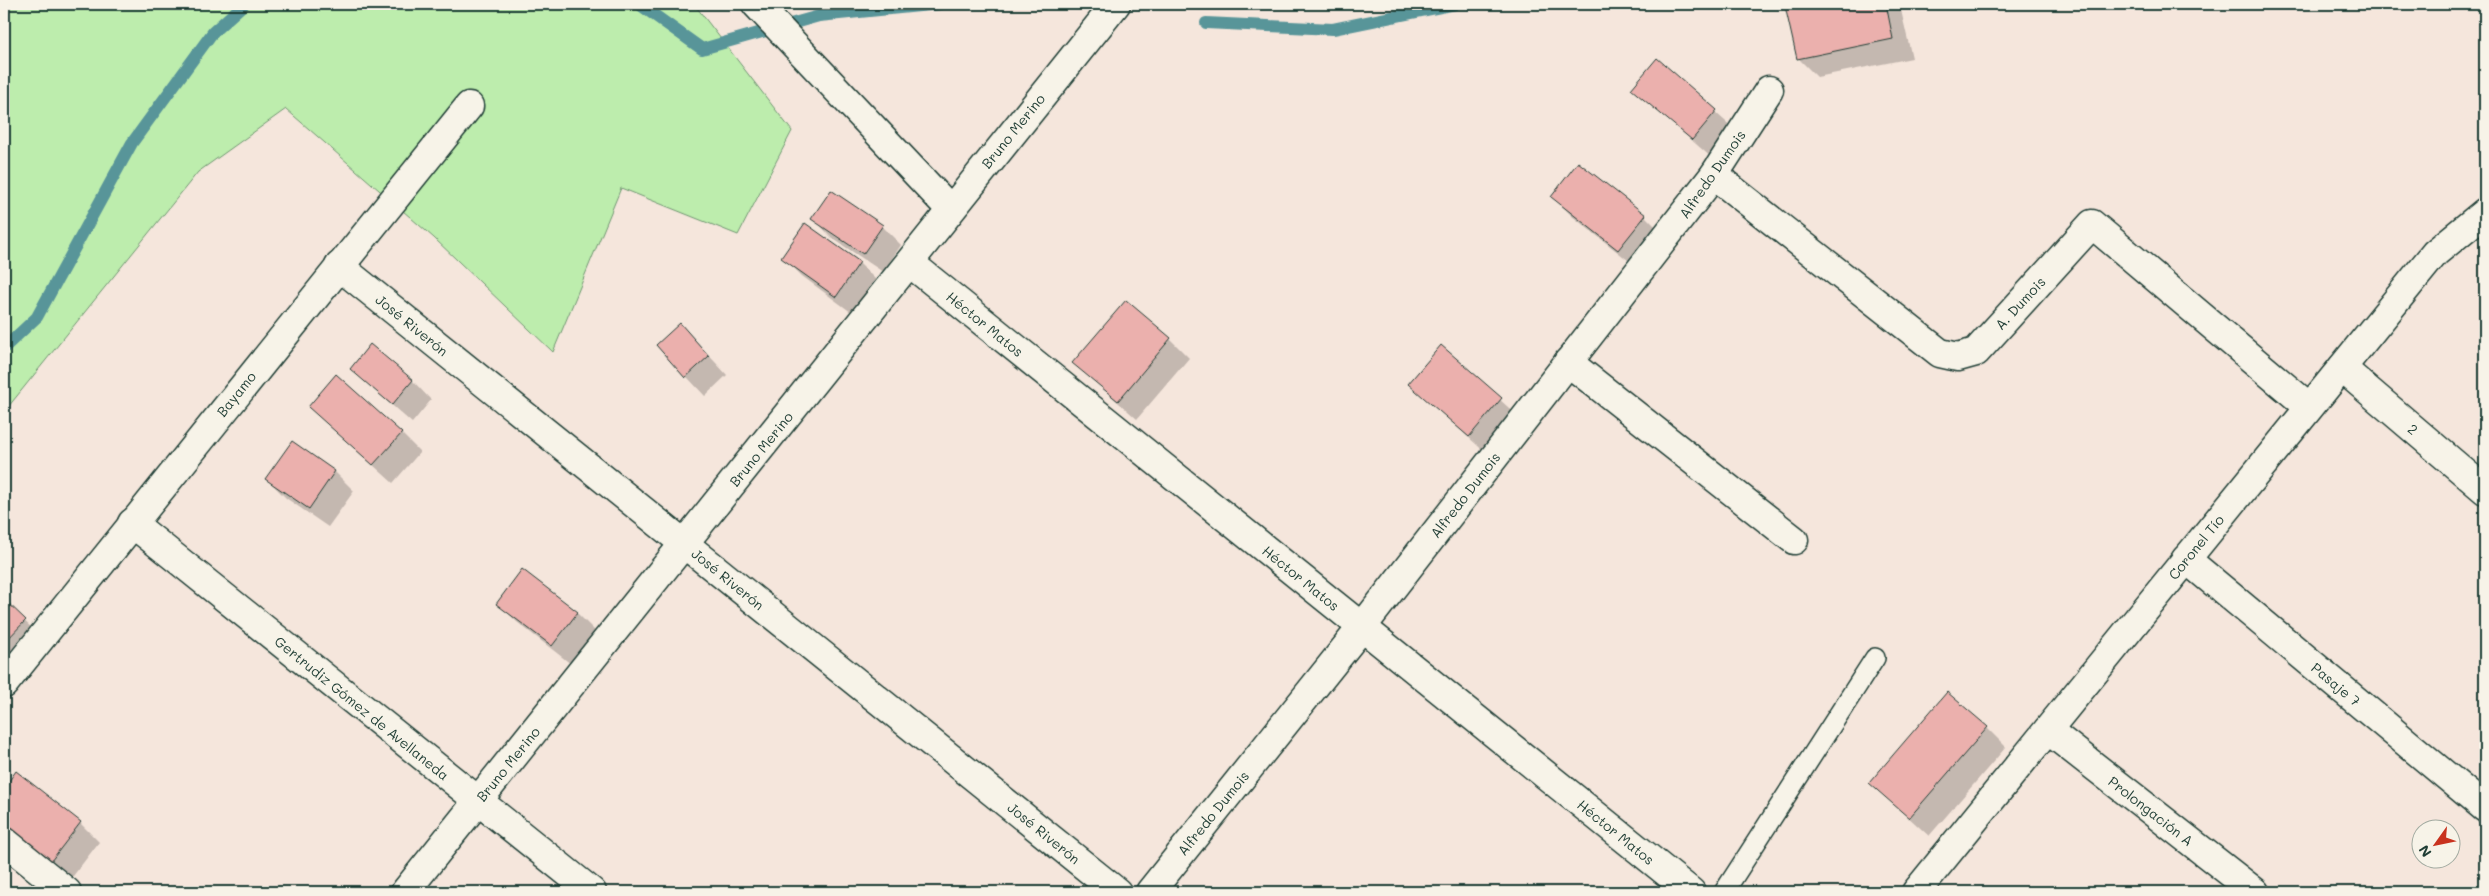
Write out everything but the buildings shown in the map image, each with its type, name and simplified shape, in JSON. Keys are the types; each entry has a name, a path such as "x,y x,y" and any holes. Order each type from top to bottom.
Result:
{"street":[{"path":"756,4 950,209"},
{"name":"Bruno Merino","path":"405,892 1116,4"},
{"name":"Alfredo Dumois","path":"1150,892 1362,627 1714,175 1769,90"},
{"name":"Bayamo","path":"4,684 469,106"},
{"name":"A. Dumois","path":"1714,175 1940,353 1958,357 1976,352 2092,224 2309,407"},
{"name":"Coronel Tío","path":"1916,892 2436,252 2485,212"},
{"name":"Héctor Matos","path":"910,263 1691,892"},
{"name":"José Riverón","path":"339,266 1117,892"},
{"path":"1568,362 1794,540"},
{"name":"2","path":"2342,368 2485,490"},
{"name":"Gertrudiz Gómez de Avellaneda","path":"132,523 592,892"},
{"name":"Pasaje 7","path":"2186,559 2485,808"},
{"name":"Prolongación A","path":"2048,730 2255,892"},
{"path":"4,841 67,892"}],"lane":[{"path":"1724,892 1875,658"}],"green space":[{"path":"4,4 694,4 792,131 738,235 621,188 553,352 434,238 286,109 198,172 4,412"}],"waterway":[{"path":"4,348 37,317 132,143 213,32 244,4"},
{"path":"639,4 702,49 819,16 940,4"},
{"path":"1206,23 1333,29 1455,4"}]}
